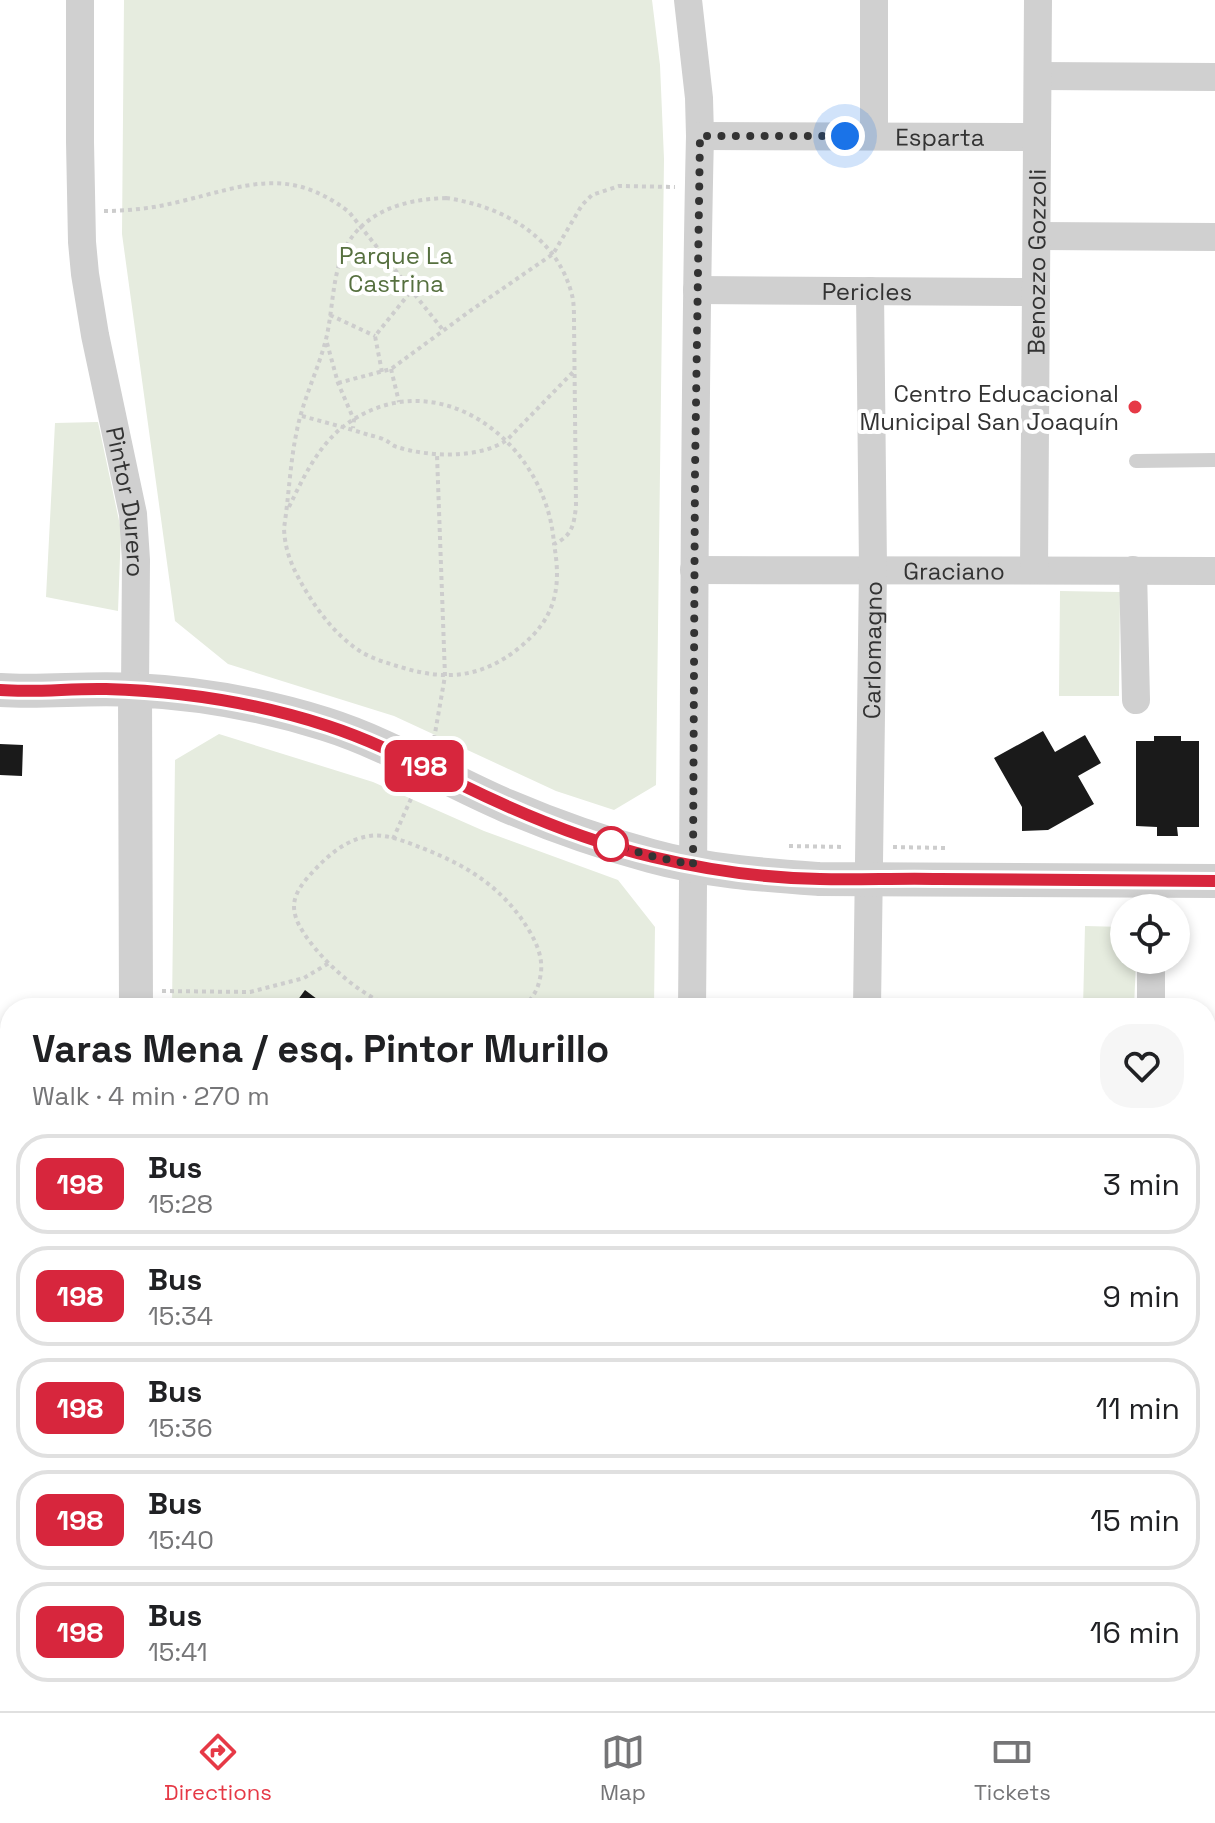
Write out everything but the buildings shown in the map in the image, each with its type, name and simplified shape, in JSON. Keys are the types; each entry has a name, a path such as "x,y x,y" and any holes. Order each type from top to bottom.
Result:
{"street":[{"name":"Pintor Durero","path":"80,0 83,253 95,335 133,514 136,560 136,998"},
{"path":"688,0 700,136 692,998"},
{"path":"874,0 874,136"},
{"name":"Benozzo Gozzoli","path":"1034,570 1038,0"},
{"path":"1038,76 1215,77"},
{"name":"Esparta","path":"700,136 1037,137"},
{"path":"1037,236 1215,237"},
{"name":"Pericles","path":"697,290 1036,292"},
{"name":"Carlomagno","path":"867,998 873,569 870,291"},
{"name":"Graciano","path":"694,570 1215,571"},
{"path":"1133,570 1136,700"},
{"path":"0,690 135,690 230,702 325,725 386,748 547,823 651,856 693,865 819,879 868,878 1152,894 1215,881"},
{"path":"1151,974 1151,998"}],"lane":[{"path":"1136,461 1215,460"}],"path":[{"path":"122,210 161,206 250,185 279,182 317,192 349,212 362,226 443,330"},
{"path":"338,383 391,369 553,254 582,205 592,195 619,186 663,186"},
{"path":"287,509 318,454 342,427 399,402 417,401 452,408 486,424 507,440 534,476 554,534 554,544 557,575 555,595 542,626 512,653 473,672 445,676 412,671 364,653 327,622 287,555 284,528 297,430 326,341 342,256 355,233 381,212 397,205 434,199 463,201 491,209 529,229 553,254 573,296 575,522 570,534 554,544"},
{"path":"382,372 375,336 412,290"},
{"path":"330,315 375,336"},
{"path":"326,341 338,383 354,420 353,428"},
{"path":"391,369 399,402"},
{"path":"301,416 387,441 391,446 402,449 437,455 486,450 507,440 576,369"},
{"path":"435,735 445,676 437,455"},
{"path":"393,839 411,799"},
{"path":"373,998 315,948 301,927 293,906 295,895 323,861 339,848 369,836 393,839 430,851 486,882 510,903 532,936 541,957 539,984 532,998"},
{"path":"173,991 250,992 304,978 329,963"}],"green space":[{"name":"Parque La Castrina","path":"124,0 652,0 660,65 664,159 656,785 614,810 556,791 394,716 228,664 175,621 122,234"},
{"path":"98,422 121,530 118,611 46,597 55,423"},
{"path":"1060,591 1120,592 1119,696 1059,696"},
{"path":"219,734 373,782 484,831 618,880 655,927 654,998 172,998 175,760"},
{"path":"1085,926 1110,927 1110,974 1135,974 1134,998 1083,998"}],"bus line":[{"name":"198","path":"0,690 164,692 302,718 356,735 547,823 651,856 693,865 819,879 1215,881"}],"place":[{"name":"Centro Educacional Municipal San Joaquín","path":"1135,407"}],"route":[{"path":"611,844 693,865 700,136 845,136"}]}
